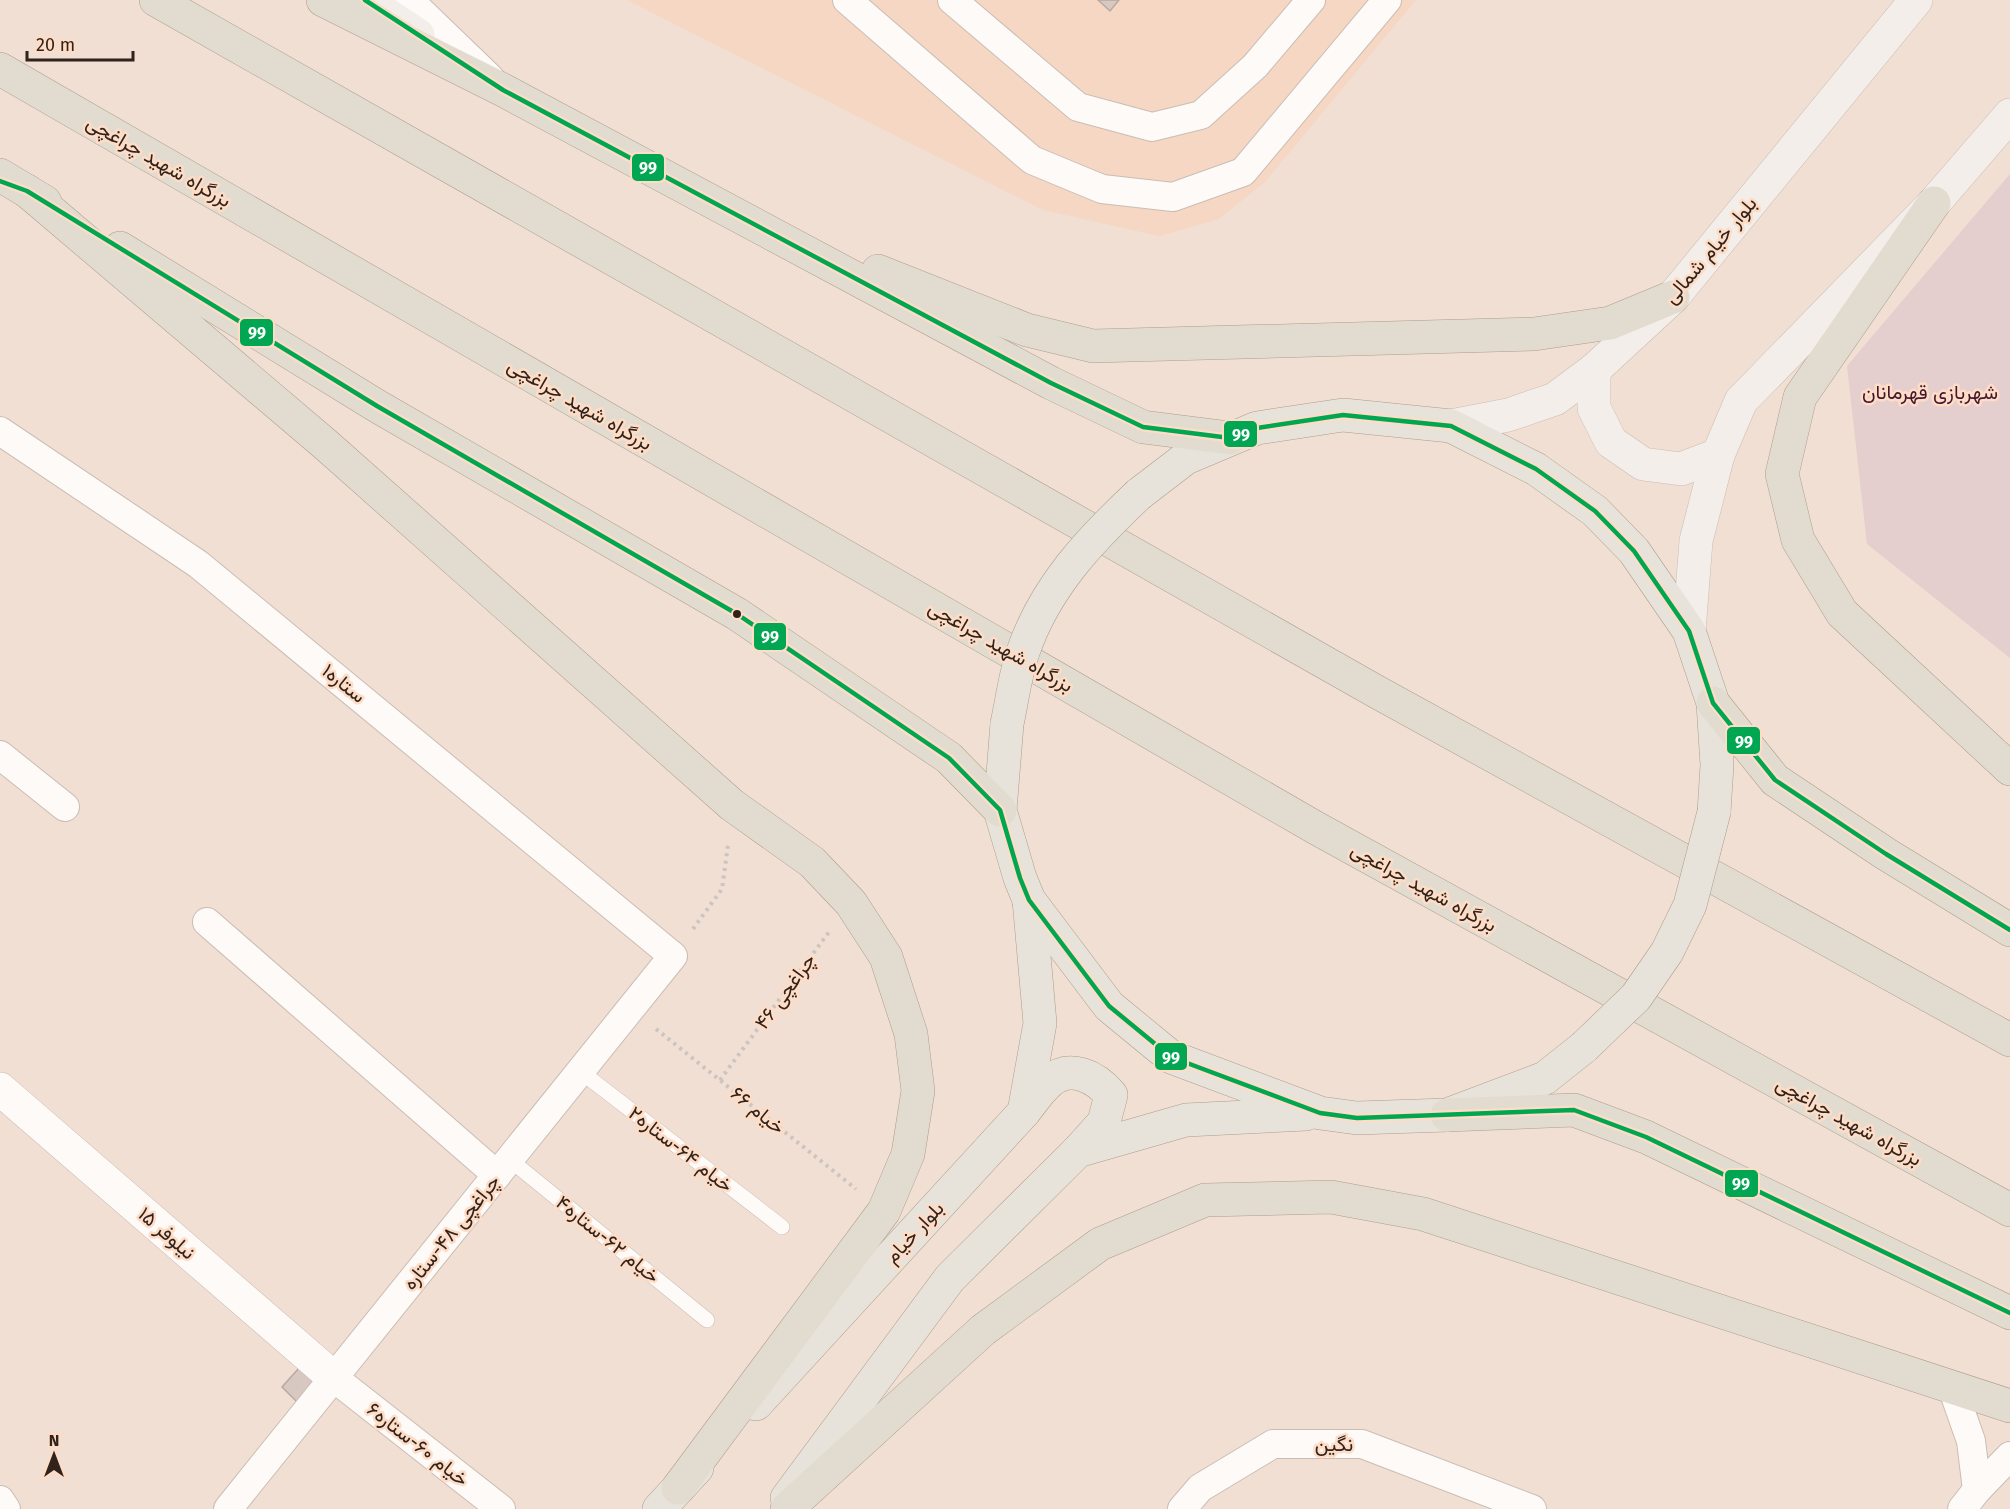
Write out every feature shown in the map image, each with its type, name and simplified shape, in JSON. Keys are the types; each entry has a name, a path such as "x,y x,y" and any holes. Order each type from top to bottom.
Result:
{"highway":[{"path":"156,0 1377,692 2010,1040"},
{"path":"324,0 503,90 1051,383 1143,427 1230,438"},
{"name":"بزرگراه شهید چراغچی","path":"0,69 1316,828 2010,1210"},
{"path":"9,182 325,444 732,805 812,862 851,903 886,957 911,1034 918,1091 908,1154 884,1211 668,1499"},
{"path":"9,182 377,406 737,614 949,758 1000,810"},
{"path":"1934,203 1800,397 1782,474 1798,540 1842,613 2010,769"},
{"path":"721,208 1027,330 1093,346 1534,334 1610,323 1672,297"},
{"path":"1713,704 1775,780 1886,854 2010,930"},
{"path":"1447,1115 1574,1110 1646,1137 2010,1313"},
{"path":"787,1509 992,1324 1100,1244 1205,1200 1331,1197 1423,1214 2010,1406"}],"main road":[{"path":"365,0 503,90"},
{"name":"بلوار خیام شمالی","path":"1451,426 1508,415 1555,399 1594,370 1672,297 1910,2"},
{"path":"1689,631 1696,541 1718,455 1741,401 1934,203 2010,115"},
{"path":"1594,370 1594,408 1611,442 1619,448 1643,464 1681,469 1718,455"},
{"path":"779,1509 950,1278 1078,1151 1186,1120 1320,1113 1357,1118 1447,1115 1545,1078 1584,1047 1635,997 1667,952 1690,906 1714,812 1717,765 1713,704 1689,631 1634,551 1595,511 1536,469 1451,426 1343,415 1257,428 1186,458 1140,494 1100,531 1071,565 1040,611 1023,654 1007,724 1000,810 1020,878 1029,900 1109,1006 1171,1057 1320,1113"},
{"path":"1024,1112 1040,1023 1029,900"},
{"name":"بلوار خیام","path":"668,1499 1050,1081 1066,1074 1084,1074 1100,1082 1111,1095 1104,1122 1078,1151"}],"street":[{"path":"409,0 503,90"},
{"path":"847,0 1032,160 1102,189 1173,197 1243,172 1387,0"},
{"path":"952,0 1078,107 1152,127 1202,115 1255,66 1311,0"},
{"name":"ستاره۱","path":"0,431 198,564 673,956"},
{"path":"0,755 65,807"},
{"path":"207,921 503,1167"},
{"name":"چراغچی ۴۸-ستاره","path":"228,1509 580,1071 632,1010 673,956"},
{"name":"نیلوفر ۱۵","path":"3,1096 334,1378"},
{"name":"خیام ۶۰-ستاره۶","path":"334,1378 501,1509"},
{"path":"1952,1387 1971,1441 1970,1499"},
{"name":"نگین","path":"1182,1509 1200,1488 1273,1444 1362,1444 1532,1509"},
{"path":"1970,1499 2010,1456"},
{"path":"0,1500 6,1509"}],"lane":[{"name":"خیام ۶۴-ستاره۲","path":"580,1071 782,1227"},
{"name":"خیام ۶۲-ستاره۴","path":"503,1167 707,1320"}],"path":[{"path":"673,956 722,889 732,805"},
{"name":"چراغچی ۴۶","path":"720,1080 851,903"},
{"name":"خیام ۶۶","path":"632,1010 884,1211"}],"shaded area":[{"path":"627,0 1416,0 1265,182 1219,219 1159,236 1043,210"}],"green space":[{"name":"شهربازی قهرمانان","path":"2010,174 2010,658 1867,544 1847,366"}],"building":[{"path":"1098,0 1119,0 1110,11"},
{"path":"299,1368 315,1382 297,1402 282,1387"}],"transit line":[{"name":"99","path":"365,0 503,90 1051,383 1143,427 1230,438 1257,428 1343,415 1451,426 1536,469 1595,511 1634,551 1689,631 1713,703 1775,780 1886,854 2010,930"},
{"name":"99","path":"0,181 27,191 377,406 737,614 949,758 1000,810 1020,878 1029,900 1109,1006 1171,1057 1320,1113 1357,1118 1574,1110 1646,1137 2010,1313"}]}
